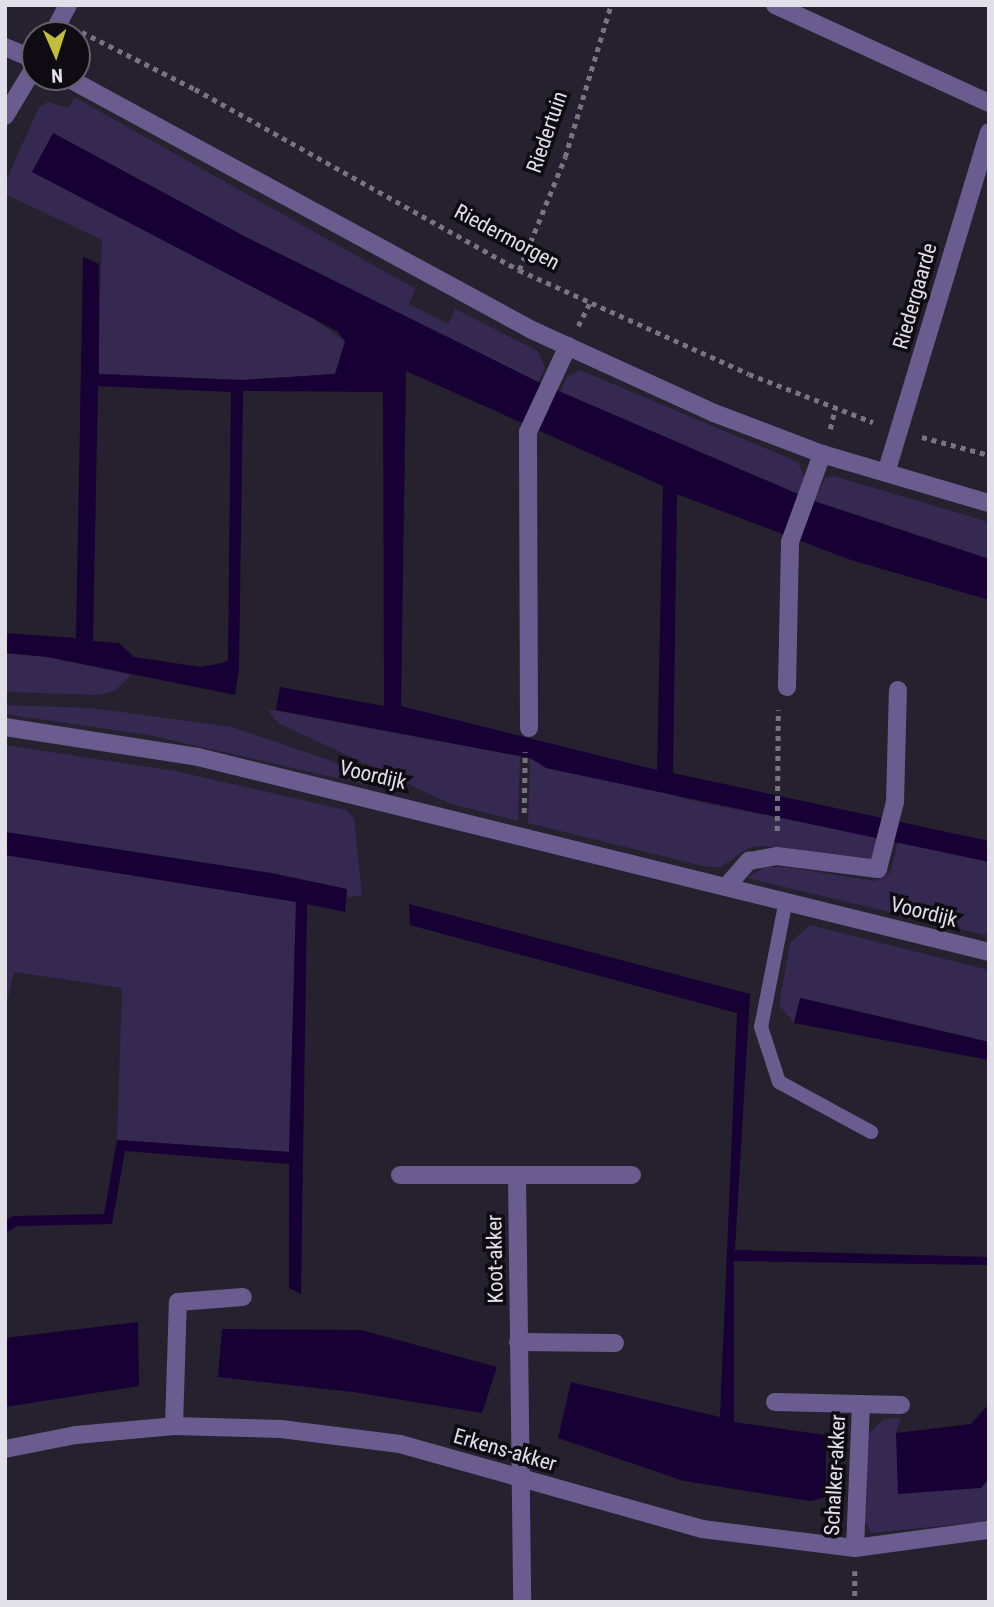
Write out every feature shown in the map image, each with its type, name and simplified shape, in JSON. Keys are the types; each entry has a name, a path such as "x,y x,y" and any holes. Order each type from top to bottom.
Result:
{"street":[{"path":"775,5 989,103"},
{"path":"5,47 21,54"},
{"path":"5,116 21,89"},
{"path":"91,90 568,346 714,413 822,454 989,503"},
{"name":"Riedergaarde","path":"886,473 989,132"},
{"path":"529,728 528,432 568,346"},
{"path":"787,687 790,542 822,454"},
{"name":"Voordijk","path":"726,887 749,861 777,856 878,869 887,848 895,802 898,690"},
{"name":"Voordijk","path":"5,727 198,757 989,952"},
{"path":"400,1175 632,1175"},
{"name":"Koot-akker","path":"517,1175 523,1479 522,1602"},
{"path":"174,1426 178,1302 243,1297"},
{"path":"519,1342 615,1343"},
{"name":"Schalker-akker","path":"775,1402 901,1405"},
{"name":"Schalker-akker","path":"855,1548 861,1405"},
{"name":"Erkens-akker","path":"5,1449 76,1435 174,1426 281,1429 400,1444 702,1529 855,1548 989,1530"}],"lane":[{"path":"786,900 761,1027 779,1082 871,1132"}],"path":[{"name":"Riedertuin","path":"519,270 565,157 611,5"},
{"name":"Riedermorgen","path":"60,20 195,89 519,270 749,374 900,431 989,455"},
{"path":"778,822 778,704 787,687"},
{"path":"524,814 525,765"}],"shaded area":[{"path":"74,97 416,289 409,304 448,324 455,309 538,351 545,368 538,382 244,236 53,133 345,341 336,374 242,380 98,374 102,240 5,194 5,183 39,107 48,102 69,108"},
{"path":"53,133 244,236 538,382 814,501 989,559 989,600 848,559 677,494 673,773 989,841 989,862 546,768 530,758 276,710 280,687 384,706 383,392 243,391 239,670 235,695 48,657 5,653 5,633 76,638 83,257 99,264 99,374 242,380 335,374 345,341 337,331 32,172","holes":["406,371 663,486 657,770 401,706","98,386 231,392 228,660 222,663 201,667 134,657 119,643 93,641"]},
{"path":"580,370 798,462 804,477 798,494 560,392 567,377"},
{"path":"834,476 989,522 989,559 814,501 825,478"},
{"path":"5,653 48,657 132,675 114,691 99,695 5,692"},
{"path":"5,705 92,708 232,727 332,761 376,787 149,735 5,714"},
{"path":"267,709 520,756 518,821 451,804 278,723"},
{"path":"5,745 175,771 346,810 354,818 362,895 348,898 346,889 271,873 5,832"},
{"path":"530,758 703,803 881,837 872,859 762,846 748,848 721,867 707,867 528,823"},
{"path":"5,832 271,873 347,889 345,912 307,904 301,1294 289,1288 289,1164 125,1151 112,1224 18,1226 5,1233 5,1220 14,1216 104,1214 117,1140 289,1152 296,902 5,855"},
{"path":"898,841 989,862 989,936 747,878 765,867 786,867 875,881 890,873"},
{"path":"5,855 296,901 290,1152 117,1140 122,988 14,972 5,1010"},
{"path":"409,904 750,994 735,1250 989,1257 989,1265 734,1261 734,1422 826,1435 826,1497 810,1501 684,1481 558,1438 571,1382 720,1417 737,1013 410,925"},
{"path":"810,925 989,970 989,1042 801,998 794,1023 779,1005 790,943"},
{"path":"800,998 989,1042 989,1060 794,1023"},
{"path":"138,1322 139,1386 5,1407 5,1338"},
{"path":"222,1329 361,1330 497,1367 482,1413 353,1392 218,1377"},
{"path":"989,1404 989,1479 981,1488 898,1494 896,1433 971,1424"},
{"path":"901,1418 896,1433 981,1488 989,1479 989,1521 872,1533 861,1517 866,1436 884,1419"}]}
